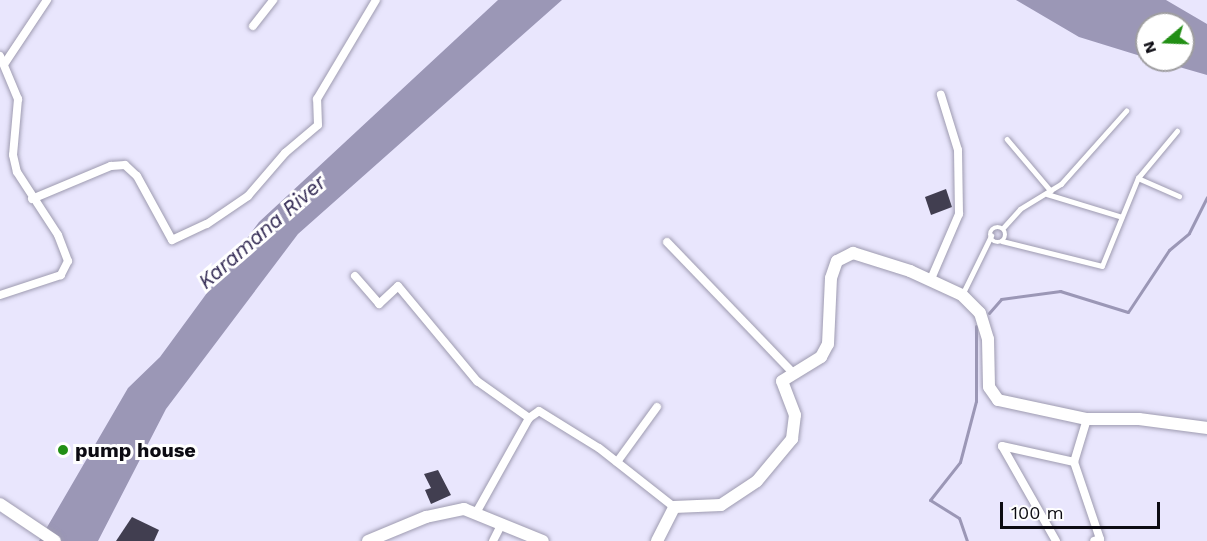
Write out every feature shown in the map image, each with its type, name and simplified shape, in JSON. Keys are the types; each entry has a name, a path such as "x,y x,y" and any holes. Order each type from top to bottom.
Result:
{"street":[{"path":"0,295 61,275 66,269 65,247 32,199 17,172 13,155 18,99 2,60 47,0"},
{"path":"253,26 273,0"},
{"path":"32,199 111,166 126,165 137,176 172,240 207,224 248,196 285,153 318,125 317,99 376,0"},
{"path":"931,279 959,214 958,150 941,95"},
{"path":"667,242 792,372"},
{"path":"476,513 529,418 539,411 617,462 674,507 721,505 757,481 776,463 796,428 795,415 782,381 792,372 820,357 828,344 831,278 837,261 853,253 931,279 962,295 980,313 988,339 989,387 998,400 1087,419 1139,419 1207,428"},
{"path":"355,276 380,304 398,286 477,381 529,418"},
{"path":"617,462 657,407"},
{"path":"1087,419 1074,462 1100,539 1094,541"},
{"path":"1056,541 1002,446 1074,462"},
{"path":"0,504 55,541"},
{"path":"657,541 674,507"},
{"path":"368,541 445,511 464,509 543,541"},
{"path":"493,541 502,523"}],"lane":[{"path":"962,295 993,229 1003,228 1020,209 1062,184 1126,111"},
{"path":"991,236 995,242 1002,241 1102,266 1138,178 1177,131"},
{"path":"1007,139 1049,192 1122,217"},
{"path":"1138,178 1179,196"},
{"path":"1002,241 1006,235 1003,228"}],"water":[{"name":"Karamana River","path":"498,0 562,0 298,234 166,409 98,541 39,541 128,388 160,357 259,222"},
{"path":"1016,0 1166,0 1186,12 1135,12 1135,54 1079,37"},
{"path":"1195,17 1207,24 1207,75 1195,72"}],"building":[{"path":"946,189 952,207 931,215 925,197"},
{"name":"pump house","path":"62,444 68,446 69,453 59,455 57,447"},
{"path":"438,470 451,495 431,504 425,490 431,488 424,474"},
{"path":"132,517 159,530 154,541 116,541"}],"waterway":[{"path":"989,313 1001,299 1060,291 1128,312 1169,250 1189,233 1207,197"},
{"path":"967,541 959,518 930,500 960,462 976,401 976,326"}],"place":[{"name":"pump house","path":"63,450"}]}
